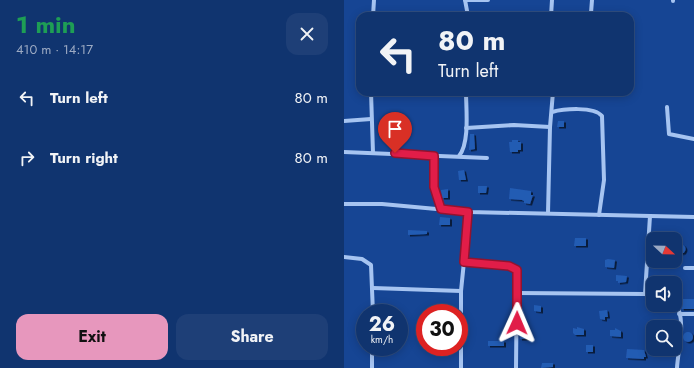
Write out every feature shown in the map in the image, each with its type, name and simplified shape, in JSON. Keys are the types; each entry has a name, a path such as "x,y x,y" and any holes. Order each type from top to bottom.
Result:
{"street":[{"path":"373,12 374,0"},
{"path":"467,12 465,0 488,0"},
{"path":"551,12 552,0"},
{"path":"591,12 592,0"},
{"path":"371,96 373,153"},
{"path":"459,156 463,147 466,128 466,96"},
{"path":"548,213 550,127 553,96"},
{"path":"667,107 669,134 694,139"},
{"path":"552,112 560,110 590,110 596,111 602,116 604,180 599,214"},
{"path":"344,122 371,120"},
{"path":"466,128 514,125 550,127"},
{"path":"344,152 486,158"},
{"path":"434,156 434,187 441,209"},
{"path":"344,204 382,204 468,212 694,217"},
{"path":"461,368 462,291 468,212"},
{"path":"517,293 645,294 650,216"},
{"path":"344,257 362,258 369,263 373,288 373,304"},
{"path":"464,262 515,268 518,277 516,368"},
{"path":"685,268 694,268"},
{"path":"373,288 462,291"},
{"path":"676,368 680,337 679,314 694,314"},
{"path":"372,356 372,368"}],"building":[{"path":"558,121 564,121 564,127 557,127"},
{"path":"470,134 474,134 475,149 469,150"},
{"path":"512,140 518,140 518,142 521,142 521,150 518,150 518,152 510,152 509,142 512,142"},
{"path":"464,170 466,180 459,180 458,171"},
{"path":"478,186 487,186 486,193 478,193"},
{"path":"510,188 531,191 531,195 533,195 530,204 524,203 522,200 509,199"},
{"path":"448,189 448,198 442,198 441,190"},
{"path":"440,217 450,218 450,225 439,225"},
{"path":"408,230 427,231 427,234 408,235"},
{"path":"575,238 586,238 586,246 574,246"},
{"path":"682,244 686,249 682,254"},
{"path":"605,260 615,260 614,268 605,267"},
{"path":"616,275 627,276 626,282 618,283 618,281 616,281"},
{"path":"682,299 694,299 694,309 682,309"},
{"path":"534,305 541,306 541,312 534,311"},
{"path":"607,310 608,317 605,317 605,320 600,319 599,311"},
{"path":"577,327 584,329 584,335 575,335 573,333 573,328 577,329"},
{"path":"615,328 621,331 621,337 610,336 610,330 615,330"},
{"path":"520,330 526,330 527,339 520,339"},
{"path":"688,332 693,337 688,342 683,337"},
{"path":"488,341 504,341 504,346 488,346"},
{"path":"586,345 593,345 593,352 586,352"},
{"path":"627,349 644,350 646,357 644,357 644,359 626,358"},
{"path":"542,363 553,363 553,367 541,368"}],"route":[{"path":"395,153 434,156 434,187 441,209 468,212 464,262 509,266 517,270 517,323"}]}
